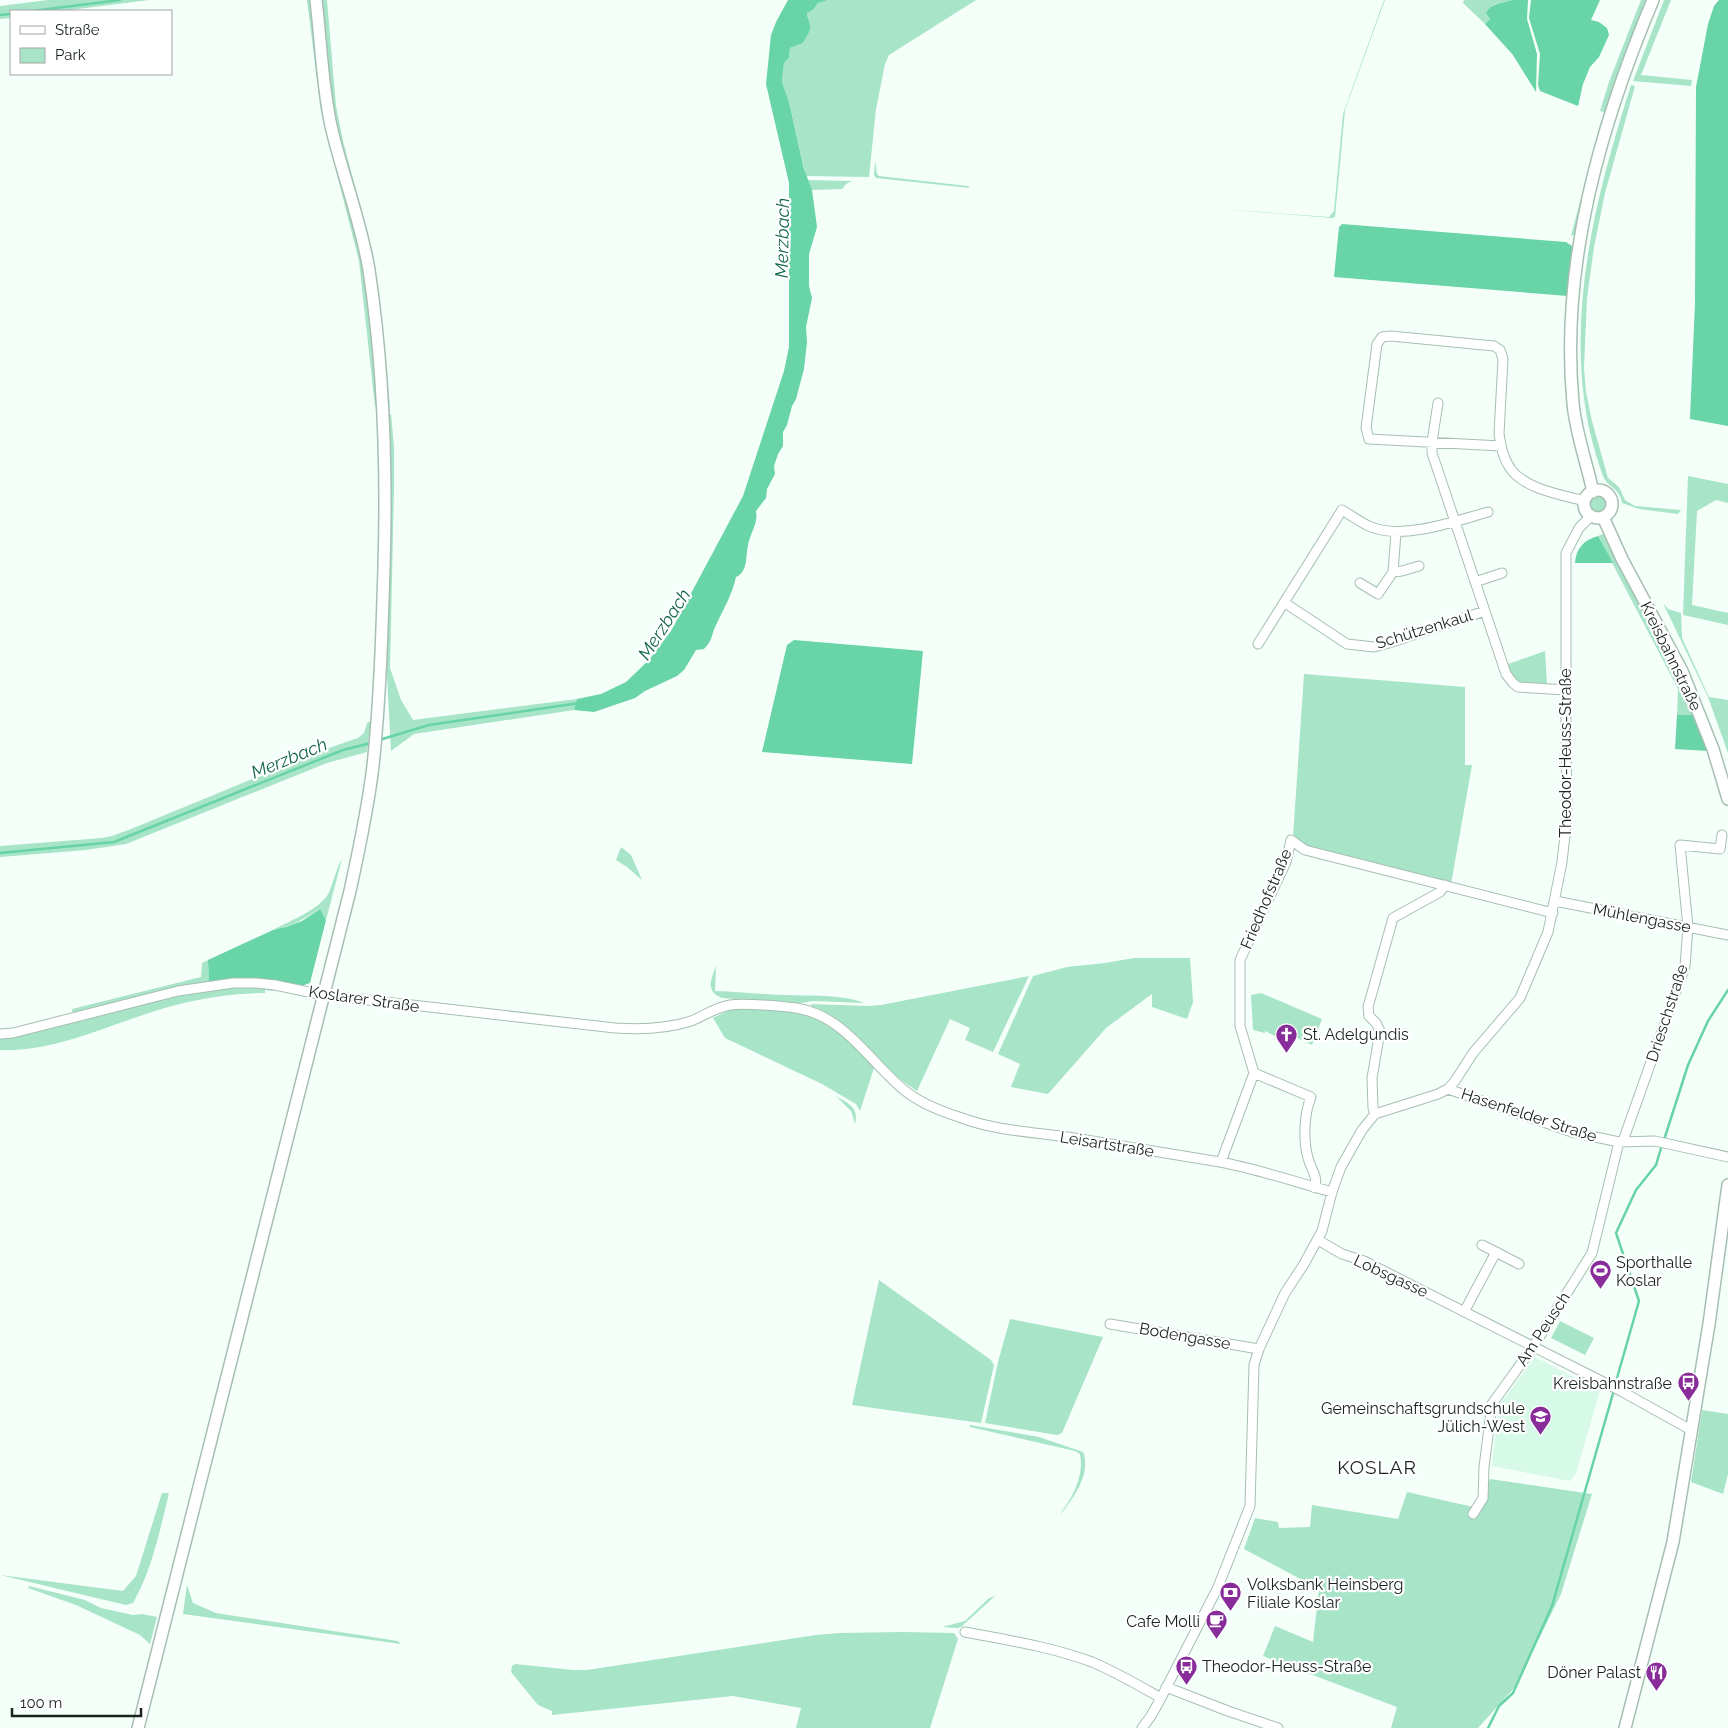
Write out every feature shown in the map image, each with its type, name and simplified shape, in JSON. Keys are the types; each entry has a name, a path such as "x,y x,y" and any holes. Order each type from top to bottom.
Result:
{"main road":[{"path":"138,1728 350,891 370,788 376,731 382,663 385,519 385,445 381,381 369,270 326,101 316,0"},
{"path":"1593,492 1575,414 1572,387 1572,328 1579,241 1608,121 1653,0"},
{"path":"1601,491 1609,495 1611,499 1610,512 1604,517 1597,518 1591,516 1585,510 1585,501 1588,495 1593,492 1601,491"},
{"name":"Kreisbahnstraße","path":"1604,517 1622,559 1682,671 1713,749 1728,799"},
{"path":"1625,1728 1673,1542 1709,1324 1728,1185"}],"street":[{"path":"1501,446 1369,439 1366,428 1377,344 1382,337 1391,336 1494,346 1500,350 1503,359 1499,434 1501,446 1509,467 1527,483 1553,493 1585,501"},
{"path":"1438,403 1432,452 1506,674 1518,686 1566,690"},
{"path":"1258,644 1342,510 1371,527 1396,533 1455,522 1488,512"},
{"name":"Theodor-Heuss-Straße","path":"1448,1089 1455,1082 1473,1054 1520,998 1548,932 1553,913 1566,841 1567,816 1566,553 1579,528 1591,516"},
{"path":"1360,583 1378,594 1393,572 1396,533"},
{"path":"1393,572 1402,572 1419,566"},
{"path":"1475,582 1502,573"},
{"name":"Schützenkaul","path":"1285,603 1347,644 1374,647 1485,611"},
{"name":"Drieschstraße","path":"1621,1142 1685,966 1688,927 1680,845 1720,849 1722,835"},
{"name":"Friedhofstraße","path":"1254,1073 1240,1026 1240,960 1286,862 1291,840 1305,850 1553,913"},
{"path":"1375,1114 1372,1078 1380,1030 1369,1016 1368,1006 1393,918 1440,892 1445,885"},
{"name":"Mühlengasse","path":"1555,901 1728,935"},
{"name":"Koslarer Straße","path":"0,1034 13,1033 178,991 233,983 275,985 324,995 647,1030 685,1023 730,1005"},
{"name":"Leisartstraße","path":"730,1005 794,1008 819,1014 845,1031 891,1079 906,1091 922,1101 960,1118 986,1126 1017,1132 1074,1138 1221,1162 1332,1192"},
{"path":"1221,1162 1254,1073 1311,1097 1307,1106 1305,1144 1308,1159 1317,1180 1315,1188"},
{"path":"1142,1728 1151,1716 1218,1586 1250,1506 1254,1365 1285,1293 1322,1231 1332,1192 1341,1168 1358,1138 1375,1114 1448,1089"},
{"name":"Hasenfelder Straße","path":"1448,1089 1572,1132 1621,1142 1655,1141 1671,1143 1728,1157"},
{"name":"Am Peusch","path":"1473,1514 1483,1498 1484,1467 1492,1404 1532,1347 1592,1253 1621,1142"},
{"name":"Lobsgasse","path":"1318,1240 1342,1254 1364,1261 1609,1385 1691,1430"},
{"path":"1482,1245 1519,1264"},
{"path":"1464,1312 1496,1252"},
{"name":"Bodengasse","path":"1110,1324 1260,1349"},
{"path":"964,1632 1028,1644 1091,1662 1117,1673 1160,1698"},
{"path":"1166,1687 1278,1728"}],"shaded area":[{"name":"Gemeinschaftsgrundschule Jülich-West","path":"1535,1357 1600,1391 1576,1473 1570,1481 1492,1466 1498,1407"}],"green space":[{"path":"48,0 149,0 70,10 10,10 10,18 0,19 0,6"},
{"path":"307,0 312,0 363,259 372,335 377,404 375,407 359,261 321,112"},
{"path":"319,0 327,0 336,106 343,141 372,250 379,296 390,406 386,407 382,357 332,109"},
{"path":"788,0 828,0 818,3 813,10 807,13 810,24 809,32 803,43 790,48 789,58 784,63 782,82 789,102 804,169 812,190 817,227 809,254 809,286 812,298 806,327 807,342 804,369 796,399 783,432 783,446 774,466 775,474 767,489 766,498 756,511 745,567 740,575 736,577 730,596 707,646 704,649 696,650 684,670 677,676 645,691 635,698 594,712 574,710 577,699 601,694 626,682 649,660 671,631 743,496 784,371 789,347 789,183 766,84 771,35"},
{"path":"828,0 976,0 889,55 885,64 876,109 869,177 806,176 789,102 782,82 784,63 789,58 790,48 803,43 809,32 810,24 807,13 813,10 818,3"},
{"path":"1384,0 1345,110 1335,217 1332,218 1220,209 1329,217 1334,211 1343,114"},
{"path":"1464,0 1512,0 1493,5 1490,19 1485,24 1463,3"},
{"path":"1512,0 1528,0 1527,19 1537,54 1536,92 1513,55 1485,24 1490,19 1486,13 1491,7"},
{"path":"1531,0 1600,0 1591,20 1599,22 1607,28 1609,35 1599,57 1590,67 1583,84 1578,106 1540,91 1538,85 1540,54 1529,18"},
{"path":"1641,0 1648,0 1606,117 1603,116 1604,112 1600,111 1609,82"},
{"path":"1664,0 1671,0 1641,75 1692,80 1691,86 1633,81"},
{"path":"1719,0 1728,0 1728,426 1690,419 1695,303 1696,87 1708,24 1714,6"},
{"path":"1631,85 1635,86 1605,193 1594,247 1587,298 1584,368 1586,392 1608,478 1619,487 1625,500 1635,506 1681,510 1678,514 1639,509 1622,503 1619,494 1607,483 1598,463 1590,432 1582,376 1583,292 1589,250 1607,166"},
{"path":"1601,121 1605,121 1578,233 1571,236"},
{"path":"875,162 879,176 968,186 970,188 876,178 874,175"},
{"path":"807,180 852,181 842,189 812,190"},
{"path":"1342,224 1566,242 1572,246 1574,252 1568,296 1334,277 1339,227"},
{"path":"391,414 394,446 394,489 390,668 401,700 413,720 577,699 574,710 414,734 391,751 386,658 387,415"},
{"path":"1688,476 1728,484 1728,503 1716,500 1697,511 1692,605 1728,613 1728,625 1683,615"},
{"path":"1598,496 1606,504 1598,512 1590,504"},
{"path":"1603,534 1663,646 1694,715 1677,715 1678,689 1598,536"},
{"path":"1598,536 1613,563 1575,563 1577,553 1582,545"},
{"path":"1663,603 1668,609 1681,613 1682,638 1709,697 1728,700 1728,753 1708,697"},
{"path":"794,640 923,651 912,764 762,752 787,645"},
{"path":"1545,651 1547,684 1522,682 1513,677 1508,664"},
{"path":"1304,674 1465,687 1465,765 1472,765 1451,884 1304,847 1293,837"},
{"path":"1677,715 1694,715 1708,751 1675,749"},
{"path":"371,721 367,752 327,763 126,844 86,850 0,857 0,846 112,836 323,750 358,738 364,733 367,723"},
{"path":"621,847 631,855 642,880 616,860"},
{"path":"342,859 326,920 319,909 297,922 273,930 296,919 320,904 329,892"},
{"path":"320,909 326,920 310,983 301,986 209,984 208,960 273,930 302,921"},
{"path":"1134,958 1190,958 1193,1002 1187,1019 1152,1007 1152,994 1106,1028 1048,1094 1011,1087 1020,1064 998,1054 1033,976 1067,967"},
{"path":"208,960 209,984 73,1014 72,1009 201,977 202,963"},
{"path":"716,965 715,991 835,997 865,1003 813,1001 795,1004 722,998 716,995 711,988 711,980"},
{"path":"1029,976 993,1052 965,1040 970,1028 950,1019 917,1091 895,1075 845,1025 811,1006 811,1004 881,1005"},
{"path":"240,987 273,987 273,991 265,990 265,993 232,995 184,1003 70,1040 35,1048 0,1050 0,1037 185,993"},
{"path":"1261,993 1322,1019 1312,1045 1288,1034 1285,1041 1265,1031 1265,1033 1253,1030 1251,995"},
{"path":"735,1009 797,1012 815,1018 834,1029 874,1068 860,1111 856,1104 822,1084 725,1038 713,1018"},
{"path":"836,1096 852,1107 856,1114 855,1124 851,1111"},
{"path":"879,1280 991,1360 994,1365 981,1423 852,1405"},
{"path":"1010,1319 1103,1337 1062,1433 1057,1435 985,1423 998,1362"},
{"path":"1560,1321 1594,1338 1585,1355 1551,1338"},
{"path":"1702,1410 1728,1414 1728,1474 1723,1494 1691,1482"},
{"path":"970,1425 1039,1437 1083,1452 1085,1468 1083,1477 1075,1494 1060,1515 1077,1484 1081,1466 1080,1454 1075,1451 970,1427"},
{"path":"1490,1479 1592,1494 1561,1594 1515,1687 1478,1728 1391,1728 1397,1707 1263,1656 1275,1626 1313,1642 1319,1589 1244,1549 1255,1518 1278,1522 1279,1528 1310,1527 1312,1505 1398,1519 1407,1492 1482,1509"},
{"path":"162,1493 169,1493 159,1535 145,1577 133,1603 126,1605 0,1575 123,1591 136,1576"},
{"path":"187,1585 193,1603 216,1613 398,1641 401,1644 183,1614"},
{"path":"29,1586 85,1600 101,1608 133,1615 142,1614 157,1617 150,1644 140,1635 76,1605 28,1588"},
{"path":"995,1596 961,1627 942,1627 965,1621 989,1598"},
{"path":"902,1632 954,1633 958,1639 930,1728 796,1728 801,1708 733,1696 552,1715 552,1711 538,1705 511,1672 512,1666 515,1664 587,1670 816,1635"}],"waterway":[{"path":"40,10 120,0"},
{"name":"Merzbach","path":"379,740 429,725 609,697 626,688 650,669 680,629 733,533 750,498 793,370 795,184 770,67 775,38 784,14 798,0"},
{"path":"0,15 10,14"},
{"name":"Merzbach","path":"0,853 114,842 343,750 371,743"},
{"path":"1664,1140 1688,1065 1708,1021 1728,990"},
{"path":"1615,1385 1639,1301 1616,1233 1636,1190 1656,1165 1662,1145"},
{"path":"1488,1728 1499,1706 1513,1693 1552,1606 1614,1390"}],"place":[{"name":"St. Adelgundis","path":"1287,1053"},
{"name":"Sporthalle Koslar","path":"1600,1290"},
{"name":"Kreisbahnstraße","path":"1688,1402"},
{"name":"Gemeinschaftsgrundschule Jülich-West","path":"1541,1436"},
{"name":"Volksbank Heinsberg Filiale Koslar","path":"1231,1612"},
{"name":"Cafe Molli","path":"1216,1640"},
{"name":"Theodor-Heuss-Straße","path":"1186,1685"},
{"name":"Döner Palast","path":"1657,1691"}],"district":[{"name":"KOSLAR","path":"1377,1467"}]}
